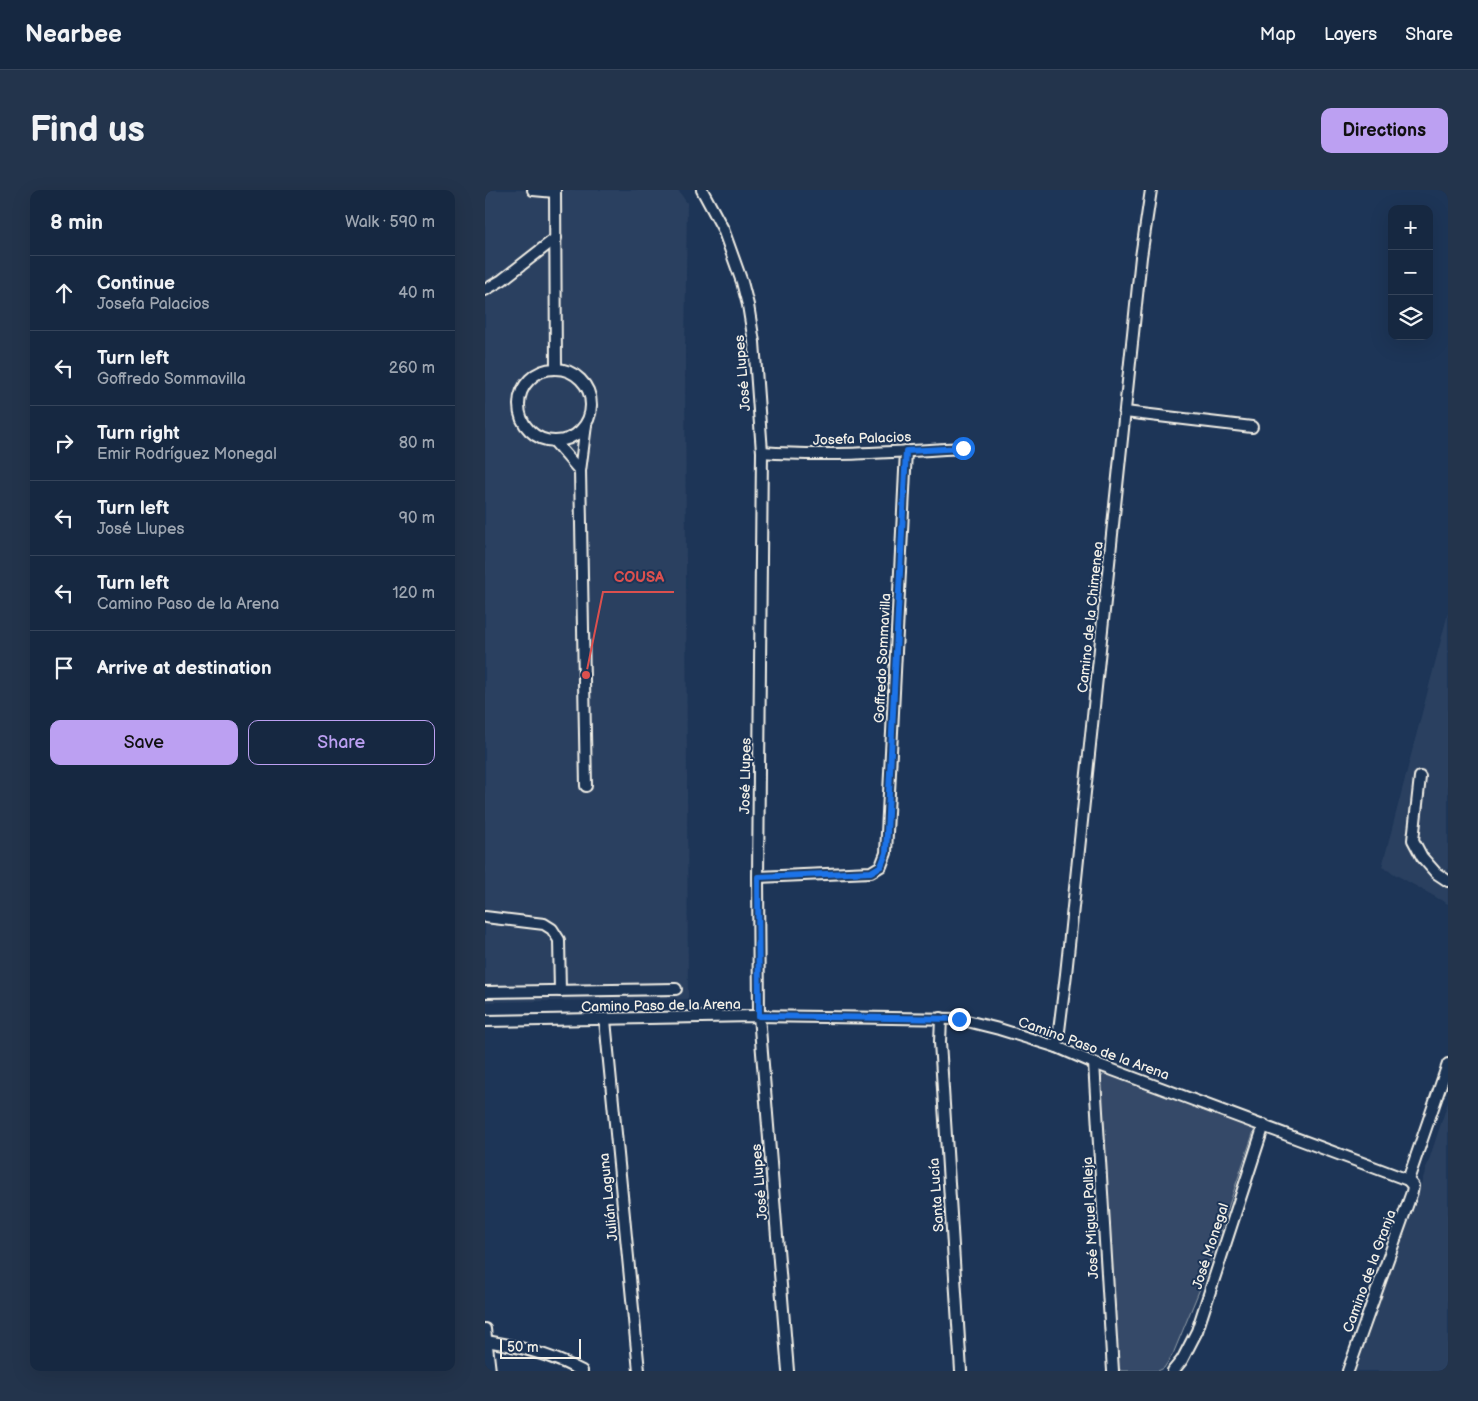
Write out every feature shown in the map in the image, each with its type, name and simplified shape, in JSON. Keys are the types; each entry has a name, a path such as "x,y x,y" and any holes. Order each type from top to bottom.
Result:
{"street":[{"path":"533,190 555,191 556,368"},
{"name":"José Llupes","path":"702,190 723,229 742,282 754,342 762,452 758,877 759,1016 788,1371"},
{"name":"Camino de la Chimenea","path":"1057,1047 1067,974 1141,257 1151,190"},
{"path":"485,290 502,280 555,238"},
{"path":"585,425 572,437 554,441 536,436 523,422 519,404 524,386 538,373 556,368 571,372 583,382 590,395 591,411 585,425 580,471 586,786"},
{"path":"1125,412 1252,427"},
{"path":"554,441 580,471"},
{"name":"Josefa Palacios","path":"762,452 852,454 963,448"},
{"name":"Goffredo Sommavilla","path":"758,877 871,872 881,866 886,853 906,451"},
{"path":"1420,777 1413,840 1422,857 1436,873 1448,881"},
{"path":"485,917 544,924 552,929 559,940 560,991"},
{"path":"485,992 677,989"},
{"name":"Camino Paso de la Arena","path":"485,1021 759,1016 941,1018 969,1021 1057,1047 1094,1063 1408,1180"},
{"name":"Santa Lucía","path":"941,1018 940,1042 961,1371"},
{"name":"Julián Laguna","path":"605,1020 639,1371"},
{"name":"José Miguel Palleja","path":"1094,1063 1113,1371"},
{"name":"Camino de la Granja","path":"1348,1371 1412,1192 1413,1186 1408,1180 1448,1064"},
{"name":"José Monegal","path":"1173,1371 1182,1360 1197,1331 1264,1126"},
{"path":"485,1330 491,1371"},
{"path":"486,1341 512,1345 539,1353 583,1371"}],"shaded area":[{"path":"485,190 678,190 687,203 685,351 688,999 485,1002"},
{"path":"1448,613 1448,904 1382,867"},
{"path":"1107,1072 1255,1128 1204,1279 1173,1354 1164,1368 1158,1371 1122,1371 1116,1367 1101,1079"},
{"path":"1448,1102 1448,1371 1353,1371 1421,1184"}],"place":[{"name":"COUSA","path":"586,675"}],"route":[{"path":"959,1019 759,1016 758,877 871,872 881,866 886,853 906,451 963,448"}]}
